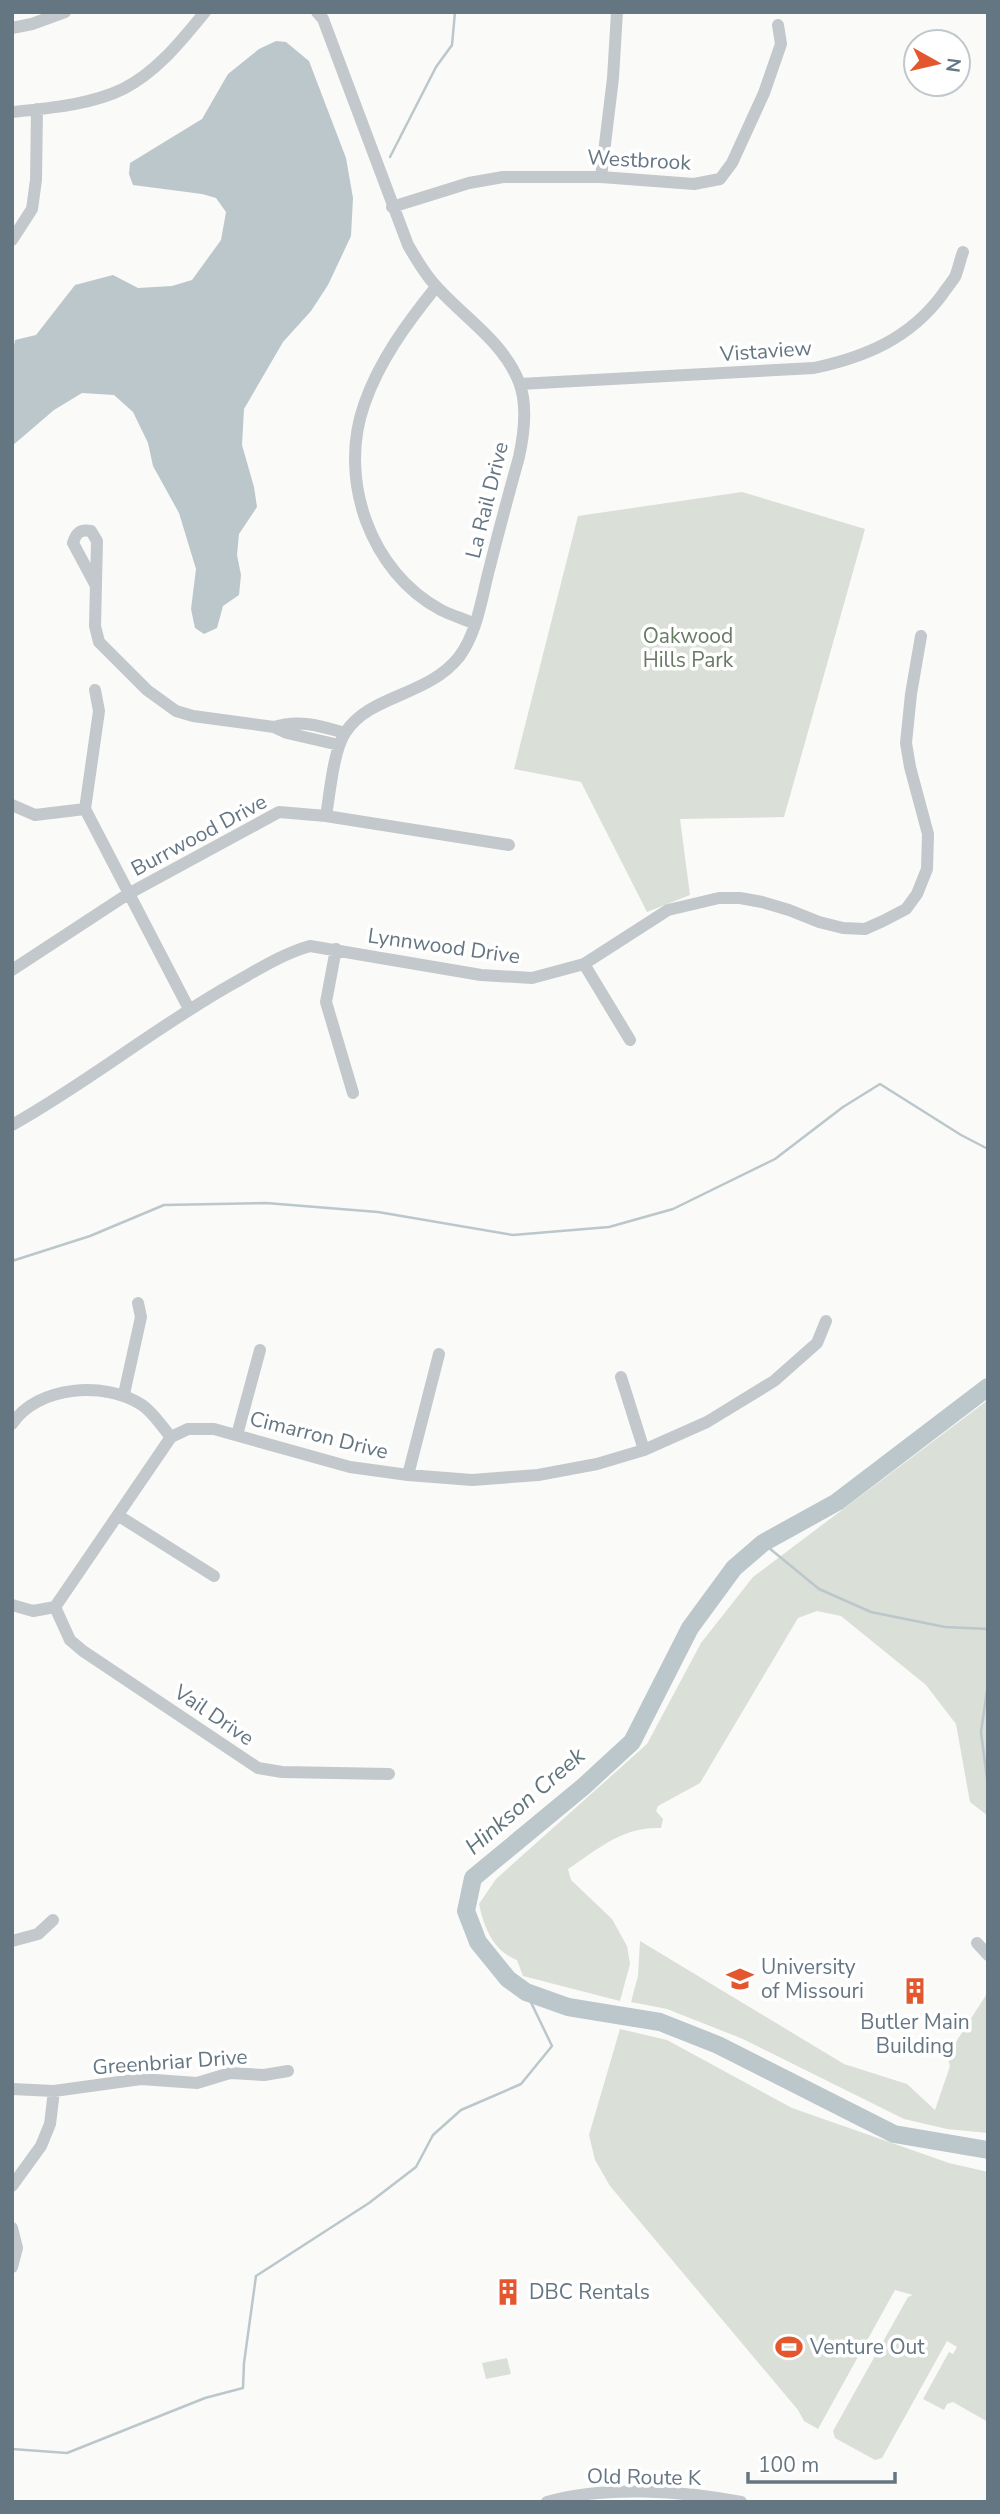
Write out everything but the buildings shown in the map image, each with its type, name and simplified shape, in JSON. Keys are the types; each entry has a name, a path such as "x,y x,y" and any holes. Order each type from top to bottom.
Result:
{"street":[{"path":"12,28 65,12"},
{"path":"12,112 85,101 123,89 171,53 205,12"},
{"name":"La Rail Drive","path":"317,12 323,19 408,245 436,287 499,347 520,384 524,411 521,447 475,624 461,654 443,674 428,684 368,710 345,733 339,745 326,816"},
{"path":"601,177 613,78 617,12"},
{"name":"Westbrook","path":"392,207 469,183 503,177 601,177 694,184 719,178 732,163 764,93 781,44 778,25"},
{"path":"12,240 32,209 36,180 37,109"},
{"name":"Vistaview","path":"520,384 814,368 849,360 883,346 910,329 932,308 954,278 963,252"},
{"path":"436,287 402,330 364,404 357,429 356,481 367,524 378,547 394,570 411,588 439,609 475,624"},
{"path":"96,586 95,626 99,642 156,697 176,711 193,716 274,727 287,733 339,745"},
{"name":"Lynnwood Drive","path":"12,1125 189,1009 289,952 310,946 481,975 532,978 584,964 668,910 719,898 762,902 843,928 864,929 906,909 917,894 927,869 929,853 928,834 906,743 911,694 922,636"},
{"path":"95,690 99,711 85,809 189,1009"},
{"path":"274,727 286,723 306,723 345,733"},
{"path":"12,805 35,815 85,809"},
{"name":"Burrwood Drive","path":"12,970 128,894 279,811 509,845"},
{"path":"336,949 326,1002 353,1093"},
{"path":"584,964 630,1040"},
{"path":"124,1394 141,1317 138,1303"},
{"name":"Cimarron Drive","path":"171,1437 188,1429 214,1429 350,1467 408,1475 472,1480 538,1475 597,1464 644,1450 707,1422 774,1381 817,1343 826,1321"},
{"path":"237,1436 260,1350"},
{"path":"408,1475 439,1354"},
{"path":"621,1377 644,1450"},
{"path":"12,1424 34,1404 56,1393 87,1391 124,1394 145,1406 171,1437 55,1607 33,1611 12,1605"},
{"path":"118,1516 214,1576"},
{"name":"Vail Drive","path":"55,1607 70,1640 83,1651 258,1768 282,1772 389,1774"},
{"path":"12,1941 38,1934 53,1920"},
{"path":"977,1943 988,1955"},
{"name":"Greenbriar Drive","path":"12,2089 54,2091 141,2079 197,2083 230,2073 264,2076 288,2071"},
{"path":"12,2186 46,2135 54,2091"},
{"path":"12,2228 17,2248 12,2267"},
{"name":"Old Route K","path":"547,2502 566,2496 677,2493 741,2502"}],"green space":[{"name":"Oakwood Hills Park","path":"742,492 865,529 784,817 680,819 690,895 647,912 581,782 514,769 578,516"},
{"path":"988,1400 988,1816 970,1802 956,1724 926,1685 841,1616 817,1611 798,1618 700,1783 658,1806 656,1811 663,1819 661,1828 647,1828 623,1835 568,1869 571,1880 612,1919 627,1946 630,1964 620,2001 523,1976 517,1960 502,1951 491,1937 481,1913 479,1904 496,1879 647,1744 701,1643 753,1577"},
{"path":"640,1941 844,2064 907,2084 935,2110 950,2066 947,2056 988,1992 988,2133 947,2129 904,2119 743,2039 667,2009 631,2002 638,1976"},
{"path":"620,2029 667,2040 792,2108 949,2163 988,2172 988,2422 953,2402 947,2404 944,2410 923,2399 949,2352 953,2354 957,2347 947,2341 882,2458 875,2460 835,2438 833,2431 908,2297 913,2295 895,2290 818,2429 804,2421 798,2410 610,2186 595,2160 589,2135"},
{"path":"507,2358 511,2374 486,2379 482,2363"}],"shaded area":[{"path":"276,41 286,42 309,61 346,158 353,198 351,236 328,285 311,311 283,342 244,409 242,445 257,507 239,534 239,595 223,606 217,628 204,634 195,628 191,609 196,569 179,513 153,466 148,443 133,412 114,395 82,393 54,410 12,446 12,357 15,340 36,335 75,285 113,275 138,288 172,286 192,280 221,240 226,212 216,198 133,185 129,174 130,163 202,119 228,74 259,49"}],"waterway":[{"path":"390,157 436,67 452,45 455,12"},
{"path":"12,1261 90,1236 164,1205 266,1203 378,1212 513,1235 609,1227 673,1209 775,1159 843,1107 880,1084 988,1149"},
{"name":"Hinkson Creek","path":"988,1387 837,1502 763,1543 734,1568 690,1628 632,1742 583,1787 473,1878 466,1911 478,1942 508,1979 526,1992 568,2007 660,2022 718,2045 894,2134 988,2150"},
{"path":"763,1543 819,1589 871,1612 945,1627 988,1629"},
{"path":"988,1684 981,1732 988,1786"},
{"path":"12,2449 67,2453 205,2398 243,2388 256,2276 369,2203 416,2167 433,2135 461,2110 521,2084 552,2046 526,1992"}],"place":[{"name":"University of Missouri","path":"740,1979"},
{"name":"Butler Main Building","path":"915,1991"},
{"name":"DBC Rentals","path":"508,2292"},
{"name":"Venture Out","path":"789,2347"}]}
